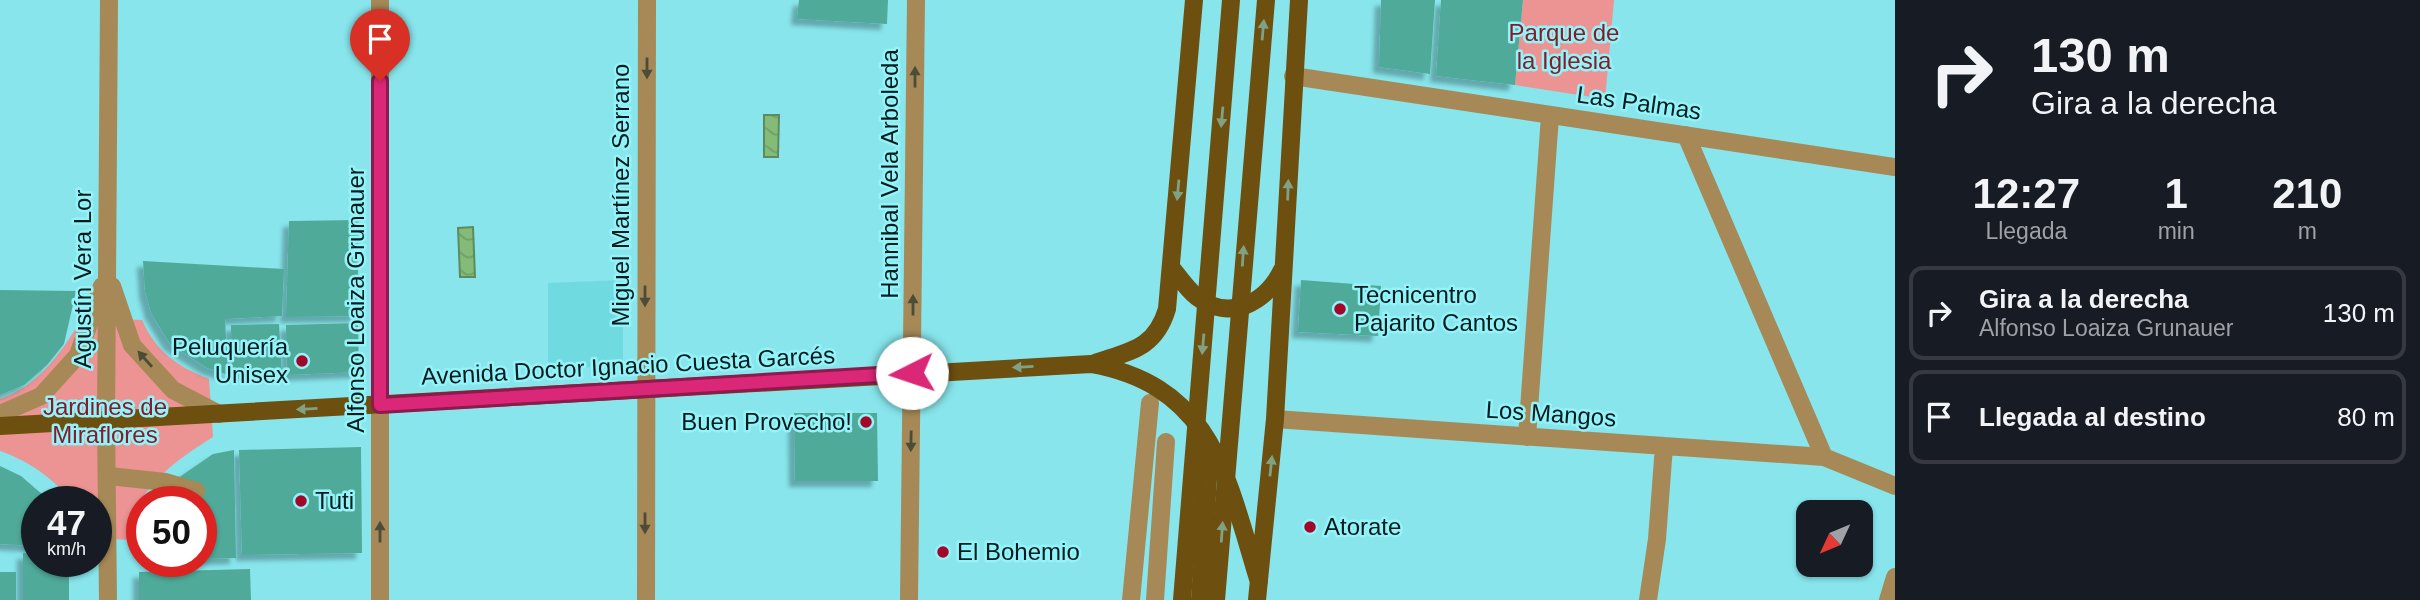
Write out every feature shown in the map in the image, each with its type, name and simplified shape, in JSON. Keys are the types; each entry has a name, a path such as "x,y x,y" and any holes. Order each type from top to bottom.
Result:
{"main road":[{"path":"1091,364 1148,343 1161,329 1167,309 1194,0"},
{"path":"1182,600 1231,0"},
{"path":"1216,600 1266,0"},
{"path":"1258,591 1275,419 1299,0"},
{"path":"1171,267 1199,299 1230,309 1250,305 1264,297 1275,285 1285,264"},
{"name":"Avenida Doctor Ignacio Cuesta Garcés","path":"0,426 1091,364"},
{"path":"1091,364 1141,376 1161,388 1173,397 1203,433 1229,486 1258,591"},
{"path":"1200,600 1208,479 1203,433"}],"street":[{"name":"Agustín Vera Lor","path":"108,600 109,476 106,421 109,0"},
{"name":"Alfonso Loaiza Grunauer","path":"380,0 380,600"},
{"name":"Miguel Martínez Serrano","path":"646,600 644,390 647,0"},
{"name":"Hannibal Vela Arboleda","path":"909,600 916,0"},
{"name":"Las Palmas","path":"1293,76 1388,88 1550,116 1895,167"},
{"path":"1527,437 1550,116"},
{"path":"1686,135 1824,457"},
{"path":"107,273 132,345 173,390 219,414"},
{"path":"0,414 40,396 78,355 107,273"},
{"path":"1131,600 1150,403"},
{"name":"Los Mangos","path":"1275,419 1824,457 1895,486"},
{"path":"1155,600 1166,442"},
{"path":"1648,600 1657,539 1664,446"},
{"path":"109,476 178,486"},
{"path":"1888,600 1895,578"}],"shaded area":[{"path":"623,280 623,365 548,370 548,283"}],"green space":[{"name":"Parque de la Iglesia","path":"1523,0 1614,0 1605,99 1515,85"},
{"name":"Jardines de Miraflores","path":"82,318 142,320 161,350 187,369 209,379 213,437 171,467 152,486 126,486 126,540 112,539 112,486 58,486 40,471 0,451 0,399 38,377 66,343"}],"water":[{"path":"764,115 779,115 778,157 764,157"},
{"path":"473,227 475,277 460,277 458,228"}],"building":[{"path":"799,0 888,0 887,24 797,19"},
{"path":"1381,0 1435,0 1430,74 1379,67"},
{"path":"1441,0 1523,0 1515,85 1436,76"},
{"path":"359,220 357,316 286,317 289,221"},
{"path":"143,261 284,269 282,316 225,319 228,375 207,368 170,344 151,313 145,291"},
{"name":"Tecnicentro Pajarito Cantos","path":"1301,280 1381,286 1378,336 1298,332"},
{"path":"0,290 76,291 64,344 47,365 24,385 0,395"},
{"path":"358,323 359,372 287,375 286,325"},
{"path":"279,324 282,375 232,375 231,325"},
{"path":"794,413 877,413 878,481 795,481"},
{"name":"Tuti","path":"361,447 362,553 242,555 239,450"},
{"path":"234,450 236,558 217,559 217,486 172,486 181,476 213,454"},
{"path":"0,466 21,476 33,486 21,486 21,545 0,544"},
{"path":"250,569 251,600 139,600 139,577 217,577 217,570"},
{"path":"0,572 16,572 16,600 0,600"},
{"path":"23,577 69,577 69,600 23,600"}],"place":[{"name":"Tecnicentro Pajarito Cantos","path":"1340,309"},
{"name":"Peluquería Unisex","path":"302,361"},
{"name":"Buen Provecho!","path":"866,422"},
{"name":"Tuti","path":"301,501"},
{"name":"Atorate","path":"1310,527"},
{"name":"El Bohemio","path":"943,552"}],"route":[{"path":"380,81 380,405 912,373"}]}
